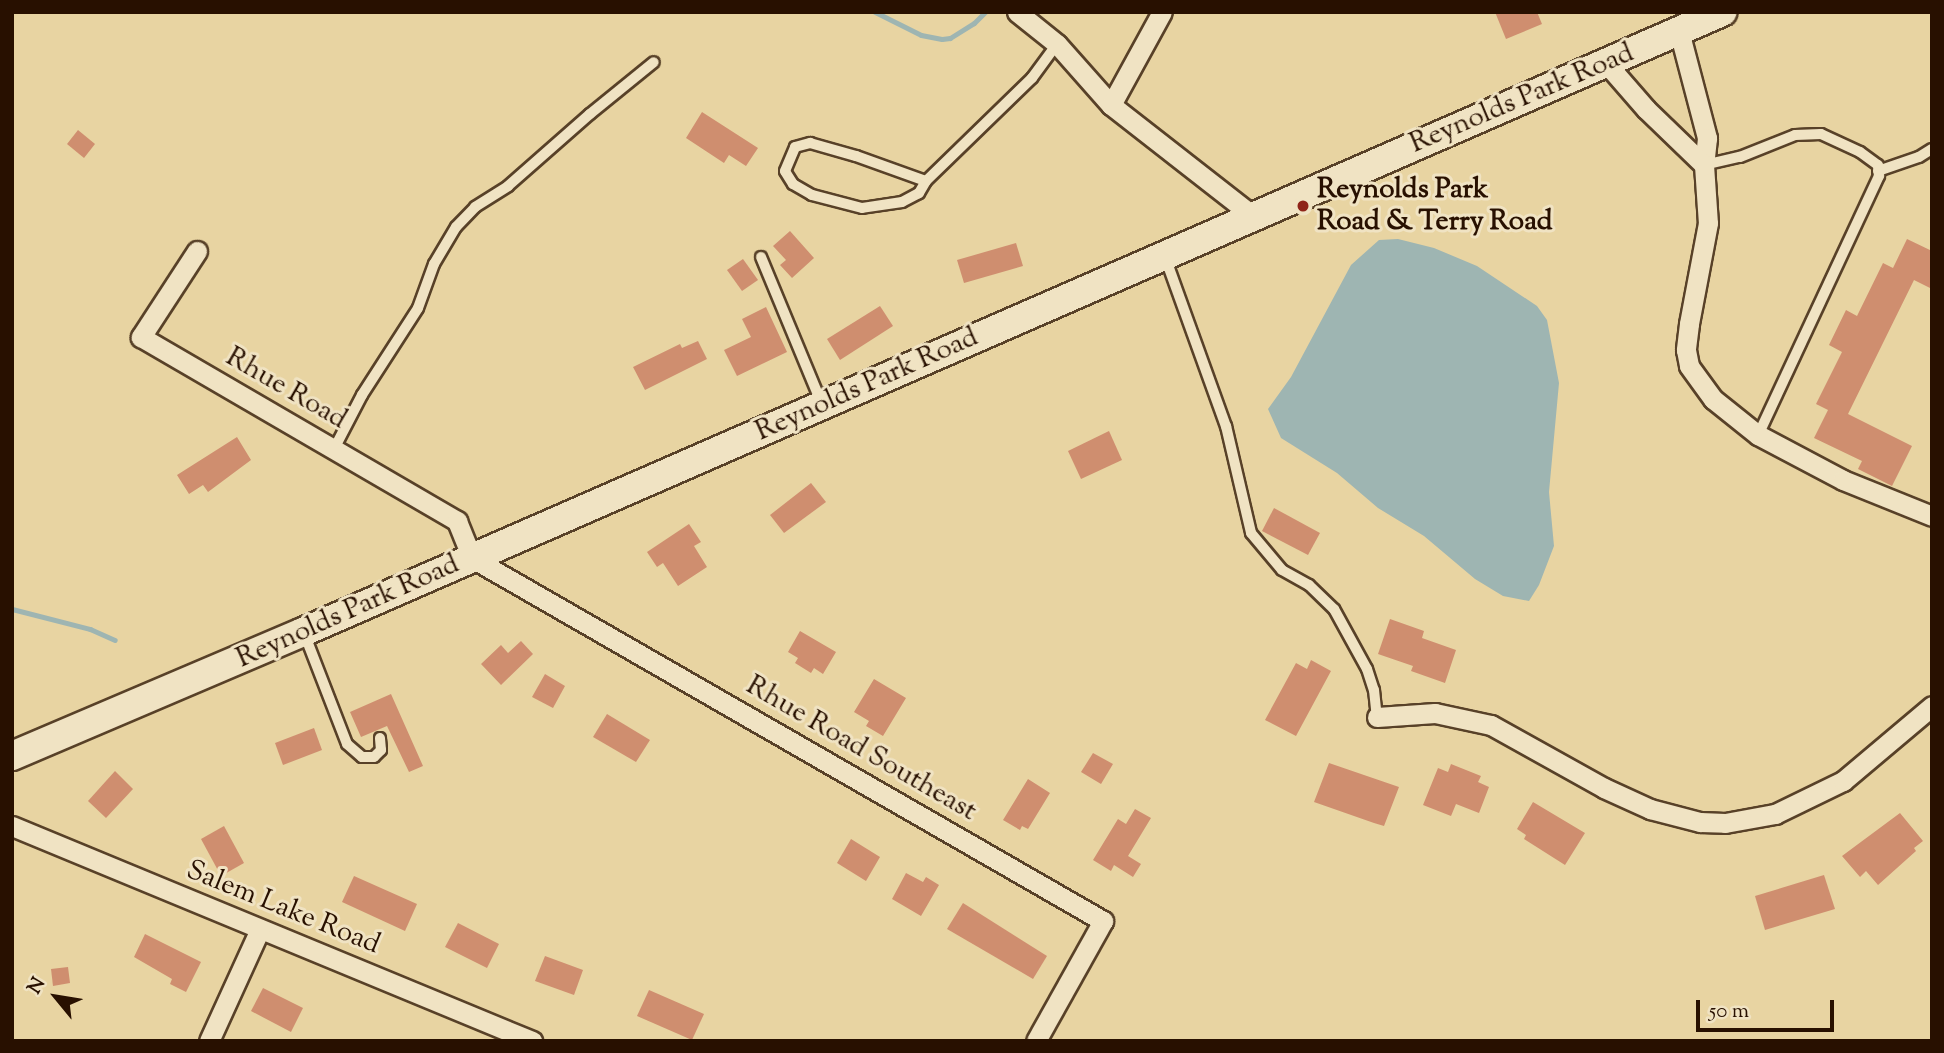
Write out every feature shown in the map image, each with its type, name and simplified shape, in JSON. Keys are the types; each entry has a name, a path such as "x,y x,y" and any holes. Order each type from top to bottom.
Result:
{"main road":[{"name":"Reynolds Park Road","path":"12,756 303,632 1722,12"}],"street":[{"path":"1017,12 1057,44 1111,105 1253,216"},
{"path":"1111,105 1162,12"},
{"path":"1679,31 1707,138 1704,165 1708,223 1689,324 1686,350 1689,366 1713,399 1758,435 1843,480 1932,516"},
{"path":"1606,63 1646,109 1704,165"},
{"name":"Rhue Road","path":"197,251 141,337 457,521 472,558"},
{"name":"Rhue Road Southeast","path":"472,558 1103,921 1036,1041"},
{"path":"1377,717 1434,713 1492,725 1604,788 1650,809 1700,822 1726,823 1775,814 1834,786 1871,761 1932,706"},
{"name":"Salem Lake Road","path":"12,826 532,1041"},
{"path":"209,1041 260,929"}],"lane":[{"path":"926,181 810,143 795,147 785,172 793,184 812,195 862,208 902,202 919,193 926,181 1032,78 1057,44"},
{"path":"334,449 362,395 418,307 434,264 456,227 475,207 508,186 654,62"},
{"path":"1704,165 1740,156 1795,135 1821,134 1860,152 1878,165 1878,171 1758,435"},
{"path":"1878,171 1919,157 1932,149"},
{"path":"1164,255 1226,426 1251,533 1282,570 1309,585 1334,609 1367,669 1374,690 1377,717"},
{"path":"761,257 822,404"},
{"path":"303,632 347,744 362,757 374,757 381,750 380,738"}],"water":[{"path":"1398,239 1434,248 1477,266 1537,306 1547,320 1559,383 1549,492 1554,546 1539,585 1529,601 1503,596 1475,579 1424,536 1378,508 1337,473 1281,438 1268,409 1291,377 1351,265 1379,240"}],"building":[{"path":"1495,12 1537,12 1542,24 1506,39"},
{"path":"702,112 758,148 746,166 729,155 724,163 686,138"},
{"path":"78,130 95,144 84,158 67,144"},
{"path":"790,231 814,258 792,278 780,265 786,260 773,246"},
{"path":"1907,239 1932,251 1932,289 1914,280 1848,414 1912,446 1892,486 1858,469 1862,461 1814,438 1828,410 1816,404 1842,352 1829,345 1846,310 1857,316 1883,263 1893,268"},
{"path":"1016,243 1023,266 964,283 957,260"},
{"path":"743,259 758,280 742,291 727,270"},
{"path":"880,306 893,326 840,360 827,339"},
{"path":"766,307 787,352 737,376 724,350 751,337 742,319"},
{"path":"698,341 707,359 645,390 633,367 680,344 682,348"},
{"path":"1109,431 1122,460 1081,479 1068,451"},
{"path":"237,437 251,460 208,492 203,485 189,494 177,475"},
{"path":"811,483 826,502 784,533 770,515"},
{"path":"1274,508 1320,533 1308,555 1262,531"},
{"path":"689,524 701,542 694,546 707,567 678,586 663,563 657,567 647,552"},
{"path":"1390,619 1424,631 1422,638 1456,650 1445,683 1411,671 1413,666 1378,654"},
{"path":"800,631 836,652 823,674 814,668 811,673 795,663 798,658 788,652"},
{"path":"521,641 533,654 501,685 481,664 501,645 508,653"},
{"path":"1311,660 1331,671 1296,736 1265,720 1296,663 1307,669"},
{"path":"545,674 565,686 553,708 532,697"},
{"path":"874,679 906,698 883,736 866,726 869,721 854,712"},
{"path":"391,694 423,766 409,772 387,726 361,737 350,712"},
{"path":"607,714 650,740 636,762 593,737"},
{"path":"314,728 322,750 283,765 275,743"},
{"path":"1093,753 1113,764 1101,784 1081,772"},
{"path":"1329,763 1399,787 1384,826 1314,802"},
{"path":"1451,764 1481,776 1478,782 1489,787 1479,813 1456,804 1451,816 1423,805 1438,768 1448,772"},
{"path":"115,771 133,789 106,818 88,801"},
{"path":"1028,779 1050,793 1028,829 1022,826 1020,830 1003,820"},
{"path":"1533,802 1585,833 1565,865 1524,839 1526,835 1517,829"},
{"path":"1135,809 1151,818 1128,856 1141,864 1133,877 1114,865 1111,871 1093,860 1118,819 1126,824"},
{"path":"1900,813 1923,841 1914,848 1916,851 1878,885 1866,871 1860,877 1842,856"},
{"path":"224,826 244,863 221,876 201,839"},
{"path":"851,839 880,857 866,881 837,863"},
{"path":"906,873 923,882 926,877 939,885 921,916 892,899"},
{"path":"1824,875 1835,909 1765,930 1755,896"},
{"path":"354,876 417,904 405,931 342,902"},
{"path":"963,903 1047,956 1033,979 947,929"},
{"path":"458,923 499,944 487,968 445,947"},
{"path":"145,934 201,962 186,992 170,984 172,979 134,957"},
{"path":"545,956 583,970 574,995 535,981"},
{"path":"68,967 70,983 53,986 51,969"},
{"path":"263,988 303,1008 291,1032 251,1011"},
{"path":"649,990 704,1014 692,1040 637,1016"}],"waterway":[{"path":"875,12 921,35 942,39 950,38 974,23 985,12"},
{"path":"12,609 90,629 115,640"}],"place":[{"name":"Reynolds Park Road & Terry Road","path":"1303,206"}]}
